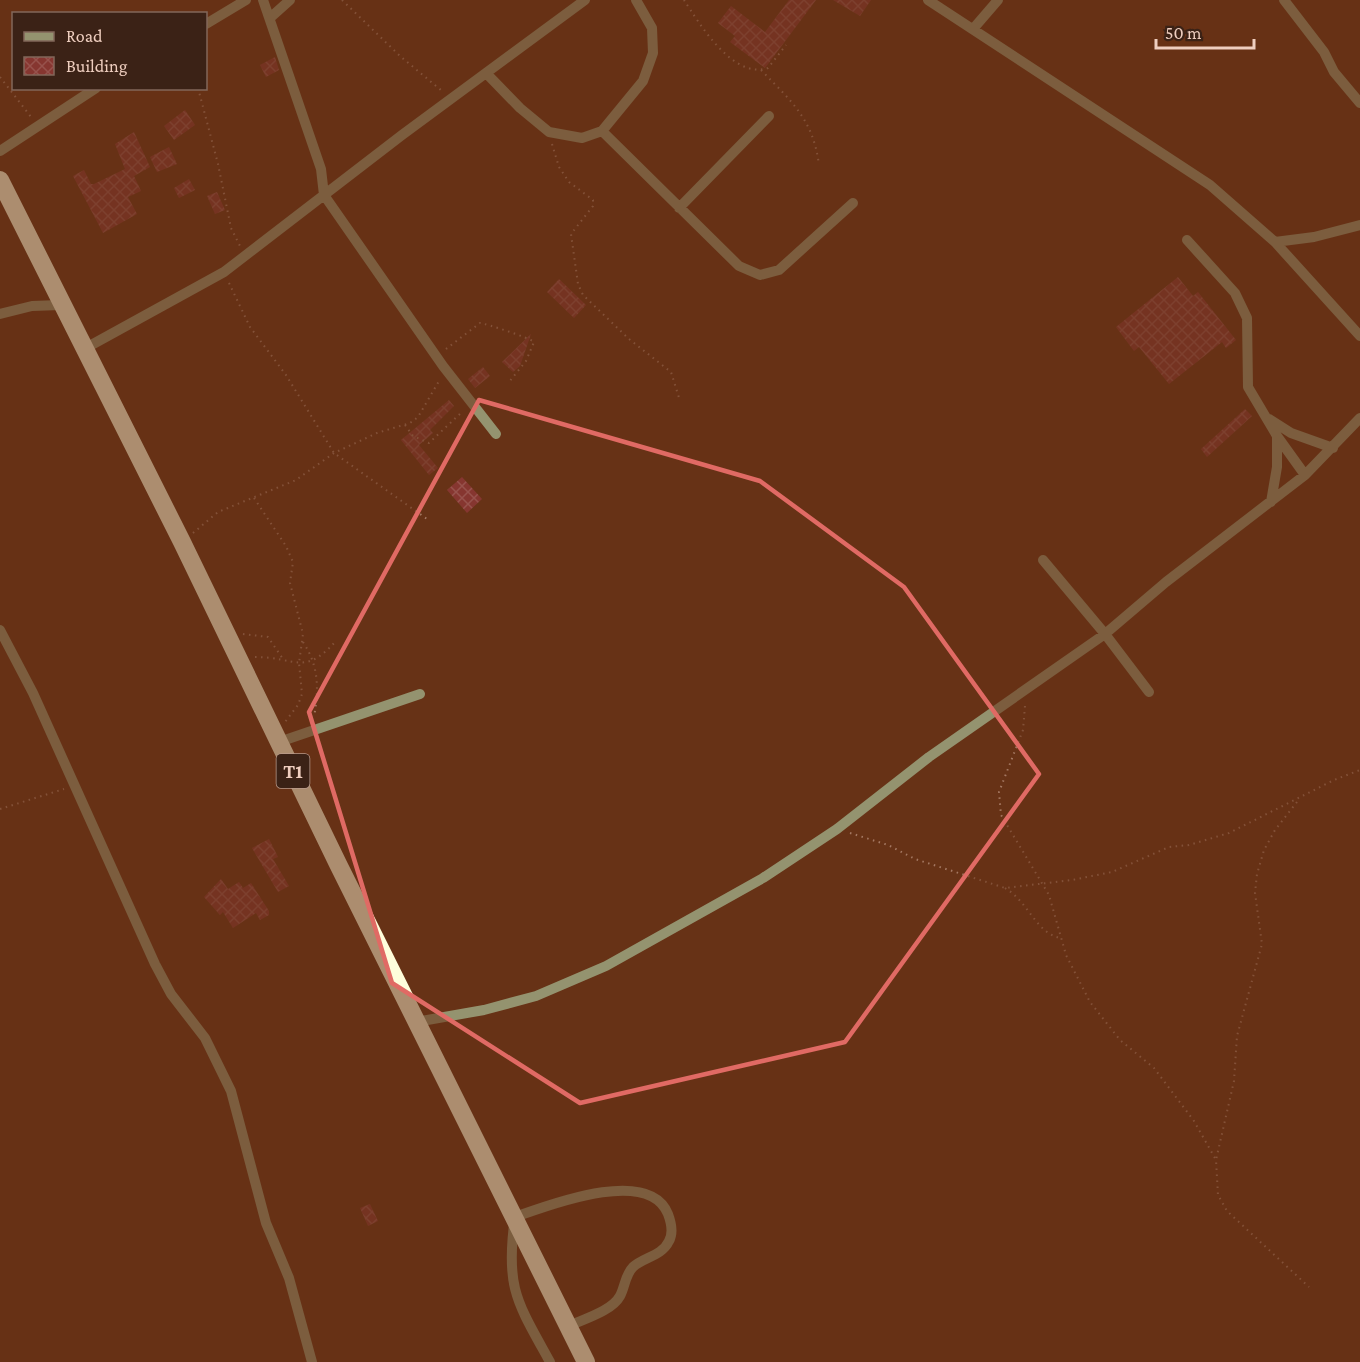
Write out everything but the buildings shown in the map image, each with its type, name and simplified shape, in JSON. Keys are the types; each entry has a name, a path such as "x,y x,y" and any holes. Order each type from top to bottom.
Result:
{"highway":[{"name":"T1","path":"0,180 60,305 182,542 276,737 586,1362"}],"street":[{"path":"207,23 246,0"},
{"path":"263,0 271,17 298,106 321,169 324,195 440,362 496,434"},
{"path":"271,17 290,0"},
{"path":"84,349 224,272 451,98 585,0"},
{"path":"486,73 520,108 549,132 582,138 603,131 643,81 653,53 652,28 636,0"},
{"path":"928,0 1210,185 1275,242 1360,336"},
{"path":"974,29 998,0"},
{"path":"1284,0 1324,52 1334,72 1360,103"},
{"path":"0,150 93,90"},
{"path":"679,208 769,116"},
{"path":"603,131 739,266 760,275 779,270 853,203"},
{"path":"1275,242 1314,237 1360,225"},
{"path":"1187,240 1235,293 1247,318 1248,387 1264,416 1305,475"},
{"path":"0,314 32,306 60,305"},
{"path":"1264,416 1291,433 1333,448"},
{"path":"417,1022 484,1010 536,996 606,966 763,878 837,829 929,758 1023,694 1105,634 1166,582 1305,475 1360,418"},
{"path":"1271,502 1277,467 1277,435"},
{"path":"1043,560 1105,634 1149,692"},
{"path":"0,630 33,693 72,786 155,964 171,994 205,1038 231,1091 266,1223 289,1278 312,1362"},
{"path":"276,737 312,729 420,694"},
{"path":"550,1362 522,1313 513,1289 510,1262 515,1217 583,1196 618,1190 640,1192 656,1198 667,1211 672,1226 669,1241 660,1252 634,1266 627,1275 619,1300 602,1311 569,1326"}],"path":[{"path":"342,0 410,65 451,98"},
{"path":"684,0 703,31 714,42 742,64 761,70 804,116 812,132 819,165"},
{"path":"761,70 775,61 786,45"},
{"path":"0,77 20,105 39,124"},
{"path":"199,90 218,164 231,228 246,256"},
{"path":"549,132 553,153 569,182 593,200 592,206 571,234 578,284 583,295 629,339 671,372 680,401"},
{"path":"224,272 250,327 286,375 334,453 428,519"},
{"path":"182,542 219,512 296,480 334,453 418,417 439,381 440,362 472,327 480,323 492,324 507,333 530,338 534,342 526,361 509,382"},
{"path":"404,424 413,436 429,443 471,402"},
{"path":"254,498 291,555 293,562 290,583 303,642 314,661 318,689 312,729"},
{"path":"224,628 241,634 268,637 284,659"},
{"path":"237,656 284,659 299,663 314,661 336,640"},
{"path":"276,737 291,717 302,694 299,663 303,642"},
{"path":"1023,694 1025,717 1023,730 1003,778 998,804 1001,815 1054,904 1066,955 1090,1002 1120,1040 1154,1068 1194,1121 1216,1160"},
{"path":"1005,888 1072,880 1112,872 1169,847 1189,845 1229,833 1299,800 1334,780 1360,770"},
{"path":"0,809 72,786"},
{"path":"1299,800 1275,830 1264,850 1257,874 1255,893 1262,944 1237,1036 1234,1081 1216,1160 1218,1195 1227,1211 1310,1287"},
{"path":"837,829 888,845 915,859 1005,888 1022,900 1048,935 1061,938"}],"highlighted area":[{"path":"479,400 760,481 904,587 1039,774 845,1042 580,1103 392,983 309,712"}]}
